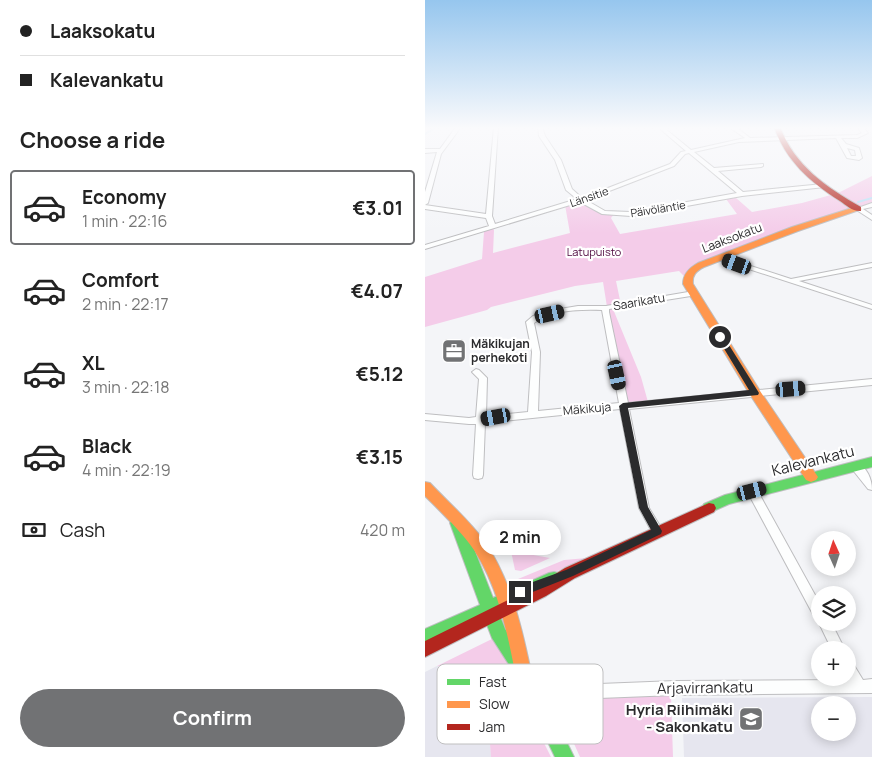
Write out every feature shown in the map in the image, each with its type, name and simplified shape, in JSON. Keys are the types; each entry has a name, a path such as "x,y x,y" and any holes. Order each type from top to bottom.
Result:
{"street":[{"path":"425,203 435,162"},
{"path":"493,162 489,216 493,227"},
{"name":"Päivöläntie","path":"559,162 569,190 581,200 604,212 631,214 742,194 823,186"},
{"name":"Länsitie","path":"425,247 581,200 665,168 674,162"},
{"path":"705,162 742,194"},
{"path":"797,162 823,186 872,218"},
{"path":"714,170 761,165"},
{"name":"Laaksokatu","path":"811,477 755,393 688,280 690,272 719,258 795,229 872,205"},
{"path":"425,207 489,216"},
{"path":"719,258 872,307"},
{"path":"792,281 872,265"},
{"name":"Saarikatu","path":"657,531 643,508 605,317 606,308 694,293"},
{"path":"533,414 536,352 529,325 533,318 564,311 606,308"},
{"path":"476,372 483,378 478,475"},
{"name":"Mäkikuja","path":"425,418 461,421 481,420 872,382"},
{"name":"Kalevankatu","path":"490,611 725,500 752,491 872,462"},
{"path":"856,466 872,486"},
{"path":"425,488 457,523 471,535 480,548 517,636 522,664"},
{"path":"752,491 811,599"},
{"path":"457,523 502,641 518,664"},
{"path":"425,637 490,611"},
{"path":"425,649 490,611"},
{"path":"856,676 865,686"},
{"name":"Arjavirrankatu","path":"603,691 675,688 865,686"},
{"path":"559,744 565,757"}],"shaded area":[{"path":"437,666 437,744 490,744 491,757 425,757 425,672"},
{"name":"Hyria Riihimäki - Sakonkatu","path":"811,697 811,741 856,741 856,697 872,697 872,757 684,757 682,698"}],"green space":[{"name":"Latupuisto","path":"872,176 872,205 701,265 688,280 679,271 616,281 621,305 613,306 613,309 641,377 648,402 623,406 603,282 575,286 491,307 487,310 425,327 425,277 482,259 484,232 480,231 492,227 494,230 493,253 570,233 565,205 581,200 597,210 614,214 611,218 620,234 737,214 726,199 735,197 752,212 802,203 838,193"},
{"path":"511,551 550,558 521,571 515,570"},
{"path":"587,558 521,587 518,579 564,560"},
{"path":"494,638 510,664 441,664"},
{"path":"671,696 673,757 580,757 574,744 603,744 603,697"},
{"path":"490,744 544,744 551,757 491,757"}],"waterway":[{"path":"858,202 872,198"}],"traffic: fast":[{"path":"709,508 725,500 872,462"},
{"path":"457,523 498,633 518,664"},
{"path":"425,637 554,578"},
{"path":"559,744 565,757"}],"traffic: slow":[{"path":"811,477 755,393 688,284 688,277 693,270 701,265 795,229 858,209"},
{"path":"425,487 468,531 488,561 507,605 521,664"}],"traffic: jam":[{"path":"796,162 820,185 858,209"},
{"path":"425,649 541,591 570,573 709,508"}],"place":[{"name":"Mäkikujan perhekoti","path":"454,351"},
{"name":"Hyria Riihimäki - Sakonkatu","path":"751,719"}],"route":[{"path":"520,592 570,573 657,531 643,508 623,406 648,402 755,393 720,337"}]}
